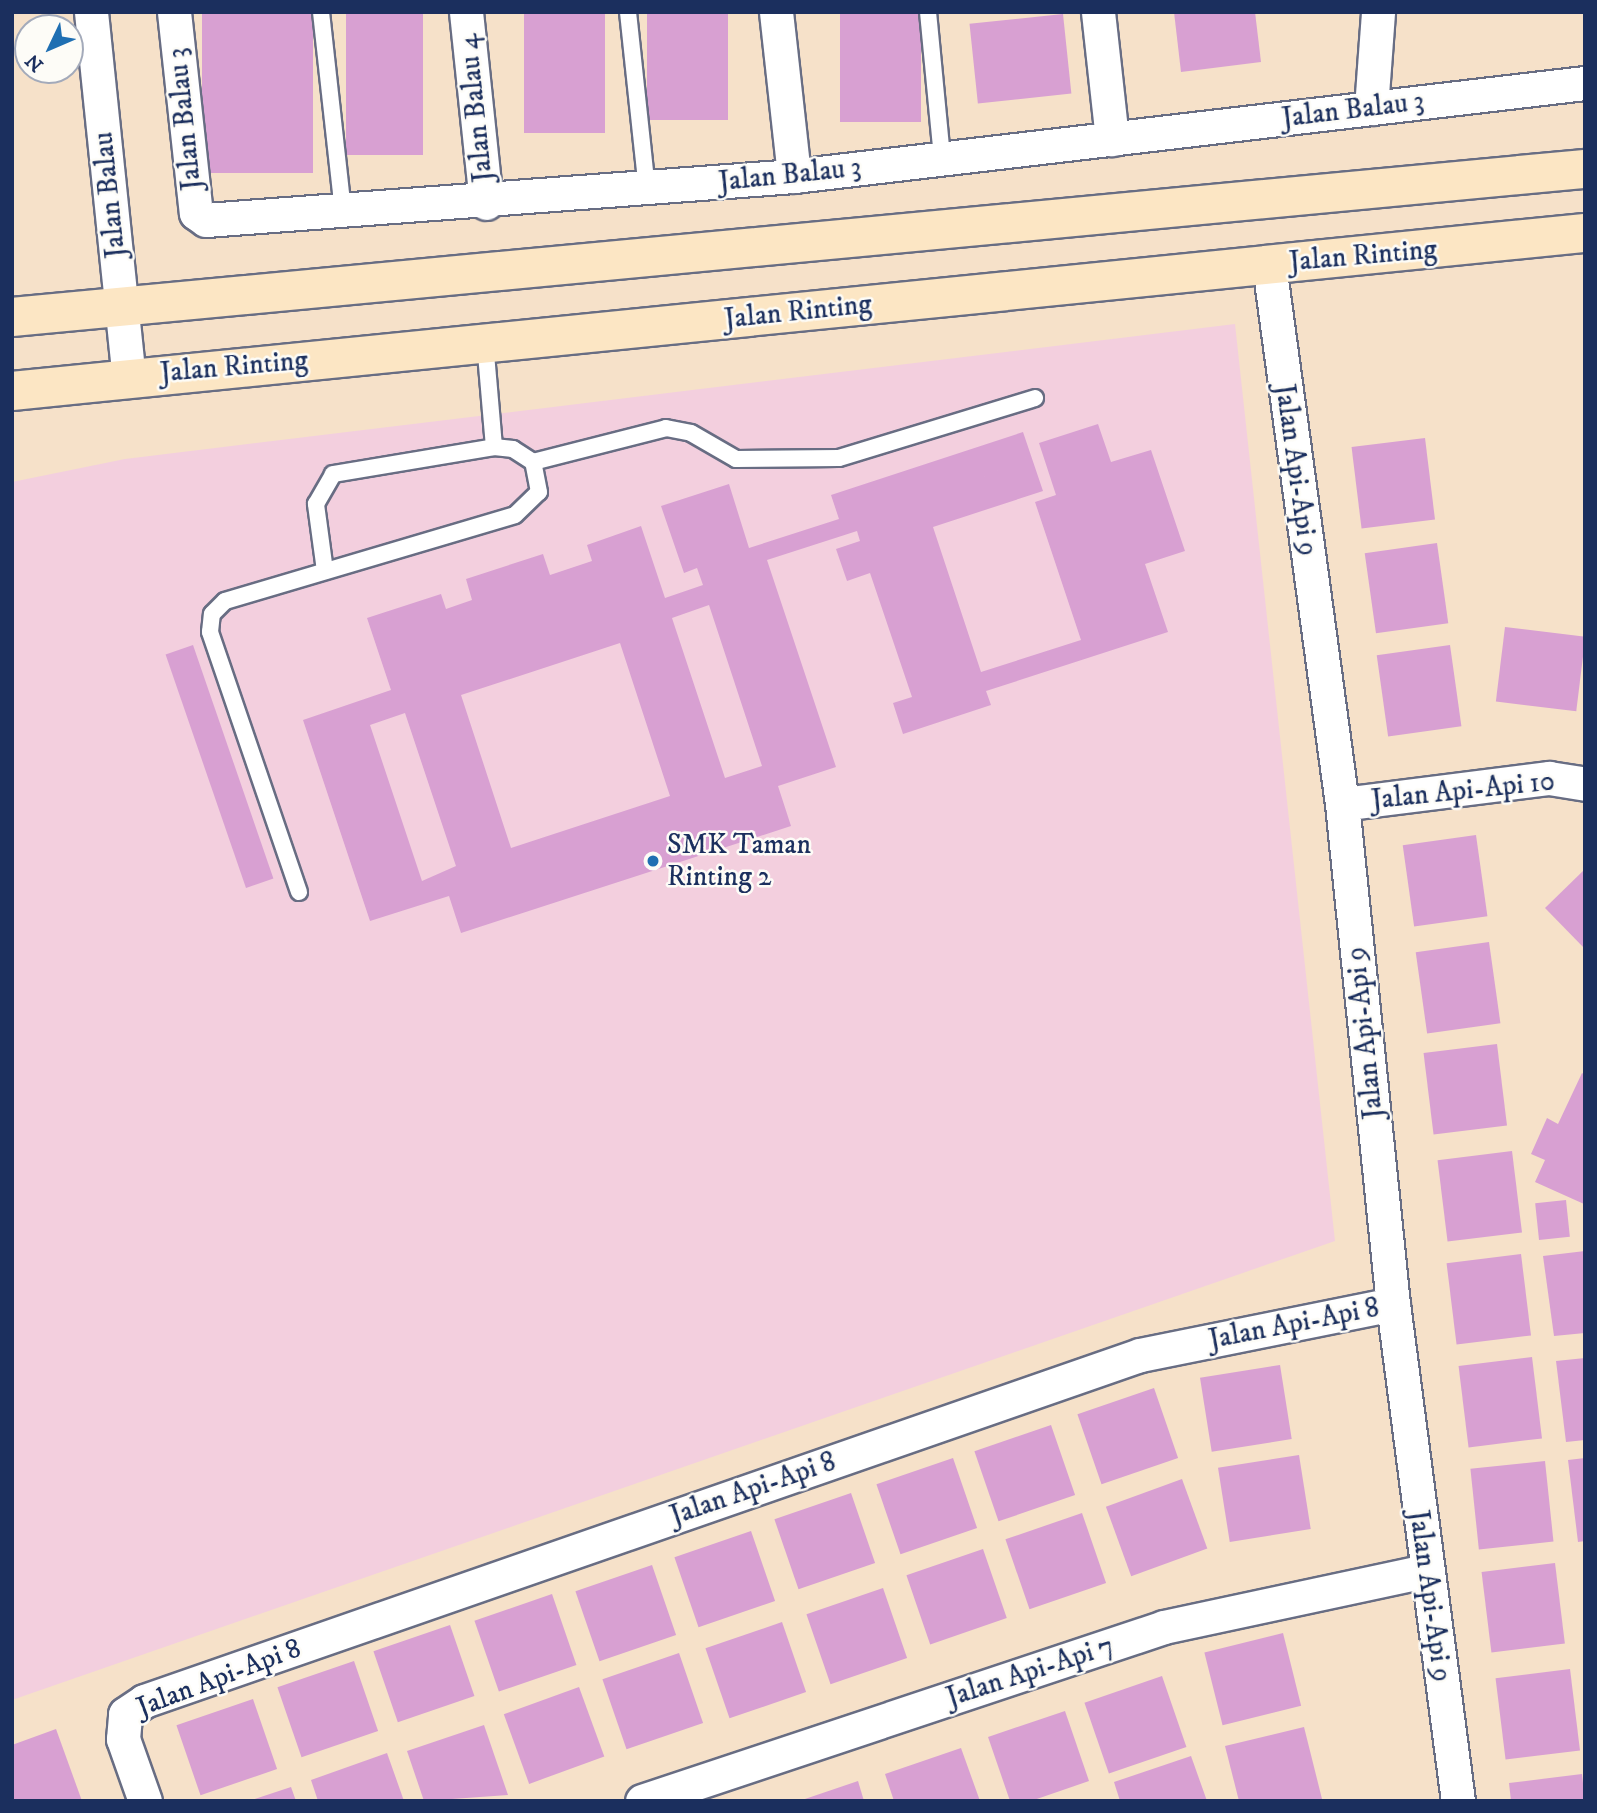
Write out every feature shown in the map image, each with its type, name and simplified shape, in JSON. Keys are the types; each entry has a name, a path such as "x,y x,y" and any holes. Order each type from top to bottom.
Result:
{"main road":[{"path":"12,317 121,304 1585,169"},
{"name":"Jalan Rinting","path":"12,391 129,377 1585,233"}],"street":[{"name":"Jalan Balau","path":"91,12 129,377"},
{"name":"Jalan Balau 3","path":"174,12 195,213 205,220 486,203 794,176 1585,83"},
{"name":"Jalan Balau 4","path":"466,12 486,203"},
{"path":"776,12 794,176"},
{"path":"1098,12 1112,139"},
{"path":"1371,108 1378,12"},
{"name":"Jalan Api-Api 9","path":"1269,265 1342,804 1393,1304 1458,1801"},
{"name":"Jalan Api-Api 10","path":"1342,804 1549,778 1585,784"},
{"name":"Jalan Api-Api 8","path":"145,1801 123,1739 125,1714 144,1701 1140,1355 1393,1304"},
{"name":"Jalan Api-Api 7","path":"642,1801 1164,1627 1426,1571"}],"lane":[{"path":"321,12 343,211"},
{"path":"628,12 647,188"},
{"path":"928,12 942,158"},
{"path":"485,343 494,447"},
{"path":"326,571 316,504 333,474 494,447 513,449 533,462 666,428 691,433 736,459 839,458 1035,398"},
{"path":"299,892 209,623 225,601 515,515 538,492 533,462"}],"shaded area":[{"name":"SMK Taman Rinting 2","path":"1235,324 1335,1241 12,1700 12,482 125,459"}],"building":[{"path":"202,12 313,12 313,173 202,173"},
{"path":"346,12 423,12 423,155 346,155"},
{"path":"524,12 605,12 605,133 524,133"},
{"path":"647,12 728,12 728,120 647,120"},
{"path":"840,12 921,12 921,122 840,122"},
{"path":"1174,12 1255,12 1261,62 1181,72"},
{"path":"1063,14 1071,94 978,103 970,24"},
{"path":"1098,424 1111,462 1151,450 1185,551 1145,564 1168,632 986,691 991,705 903,734 893,703 912,697 870,573 847,581 836,549 860,541 857,531 767,560 836,767 778,786 791,826 461,933 449,896 370,921 303,720 391,690 367,618 441,594 446,609 472,600 466,579 543,554 550,575 592,561 587,545 641,526 665,598 703,585 697,568 684,573 661,506 729,484 749,548 839,519 831,495 1023,432 1043,491 933,527 981,672 1081,640 1035,502 1056,495 1039,443","holes":["709,605 762,766 725,778 672,618","620,643 670,796 511,848 461,695","405,713 456,866 422,881 370,725"]},
{"path":"1425,438 1435,519 1362,528 1352,447"},
{"path":"1437,543 1448,623 1376,633 1365,553"},
{"path":"1505,627 1585,637 1576,711 1496,701"},
{"path":"193,645 273,879 246,888 166,654"},
{"path":"1450,645 1461,726 1388,737 1377,655"},
{"path":"1476,835 1487,916 1414,927 1403,845"},
{"path":"1585,869 1585,949 1545,908"},
{"path":"1489,942 1500,1023 1427,1034 1416,952"},
{"path":"1497,1044 1507,1125 1434,1134 1424,1053"},
{"path":"1582,1073 1585,1075 1584,1204 1535,1182 1545,1160 1531,1154 1547,1118 1558,1124"},
{"path":"1512,1151 1522,1232 1448,1242 1438,1160"},
{"path":"1566,1200 1570,1237 1539,1240 1535,1203"},
{"path":"1585,1251 1585,1333 1554,1336 1543,1256"},
{"path":"1521,1254 1531,1335 1457,1345 1447,1263"},
{"path":"1532,1357 1542,1438 1469,1447 1459,1366"},
{"path":"1585,1358 1585,1440 1566,1442 1556,1361"},
{"path":"1280,1365 1292,1439 1212,1452 1200,1378"},
{"path":"1154,1388 1178,1458 1102,1484 1077,1414"},
{"path":"1051,1425 1075,1495 999,1521 974,1451"},
{"path":"1299,1455 1311,1529 1230,1542 1218,1468"},
{"path":"953,1458 977,1528 901,1554 876,1484"},
{"path":"1585,1458 1585,1541 1578,1542 1568,1460"},
{"path":"1545,1461 1553,1542 1479,1549 1470,1469"},
{"path":"1182,1479 1207,1549 1131,1576 1106,1507"},
{"path":"851,1493 875,1563 799,1589 774,1519"},
{"path":"1082,1513 1106,1583 1030,1609 1005,1539"},
{"path":"751,1531 775,1601 699,1627 674,1557"},
{"path":"983,1549 1007,1618 930,1644 906,1575"},
{"path":"1555,1563 1565,1643 1491,1652 1482,1572"},
{"path":"652,1565 676,1635 600,1661 575,1591"},
{"path":"883,1588 907,1658 831,1684 806,1614"},
{"path":"552,1594 576,1665 499,1692 474,1621"},
{"path":"782,1622 806,1692 730,1718 705,1648"},
{"path":"450,1625 474,1696 398,1722 373,1651"},
{"path":"1283,1633 1301,1706 1223,1725 1204,1653"},
{"path":"679,1653 703,1723 627,1749 602,1679"},
{"path":"354,1661 378,1731 302,1757 277,1687"},
{"path":"1570,1669 1580,1750 1506,1760 1496,1678"},
{"path":"1162,1676 1186,1747 1109,1774 1084,1703"},
{"path":"579,1687 604,1757 529,1784 504,1714"},
{"path":"253,1699 277,1769 201,1795 176,1725"},
{"path":"1065,1711 1089,1781 1031,1801 1010,1801 988,1737"},
{"path":"484,1725 508,1795 424,1801 407,1751"},
{"path":"1304,1727 1322,1799 1239,1801 1225,1746"},
{"path":"56,1729 82,1801 12,1801 12,1745"},
{"path":"961,1748 980,1801 894,1801 885,1774"},
{"path":"387,1753 404,1801 318,1801 311,1780"},
{"path":"1191,1756 1207,1801 1120,1801 1114,1782"},
{"path":"1582,1774 1585,1801 1511,1801 1509,1783"},
{"path":"858,1781 864,1801 802,1801 802,1800"},
{"path":"291,1787 296,1801 252,1801 252,1800"}],"place":[{"name":"SMK Taman Rinting 2","path":"653,861"}]}
